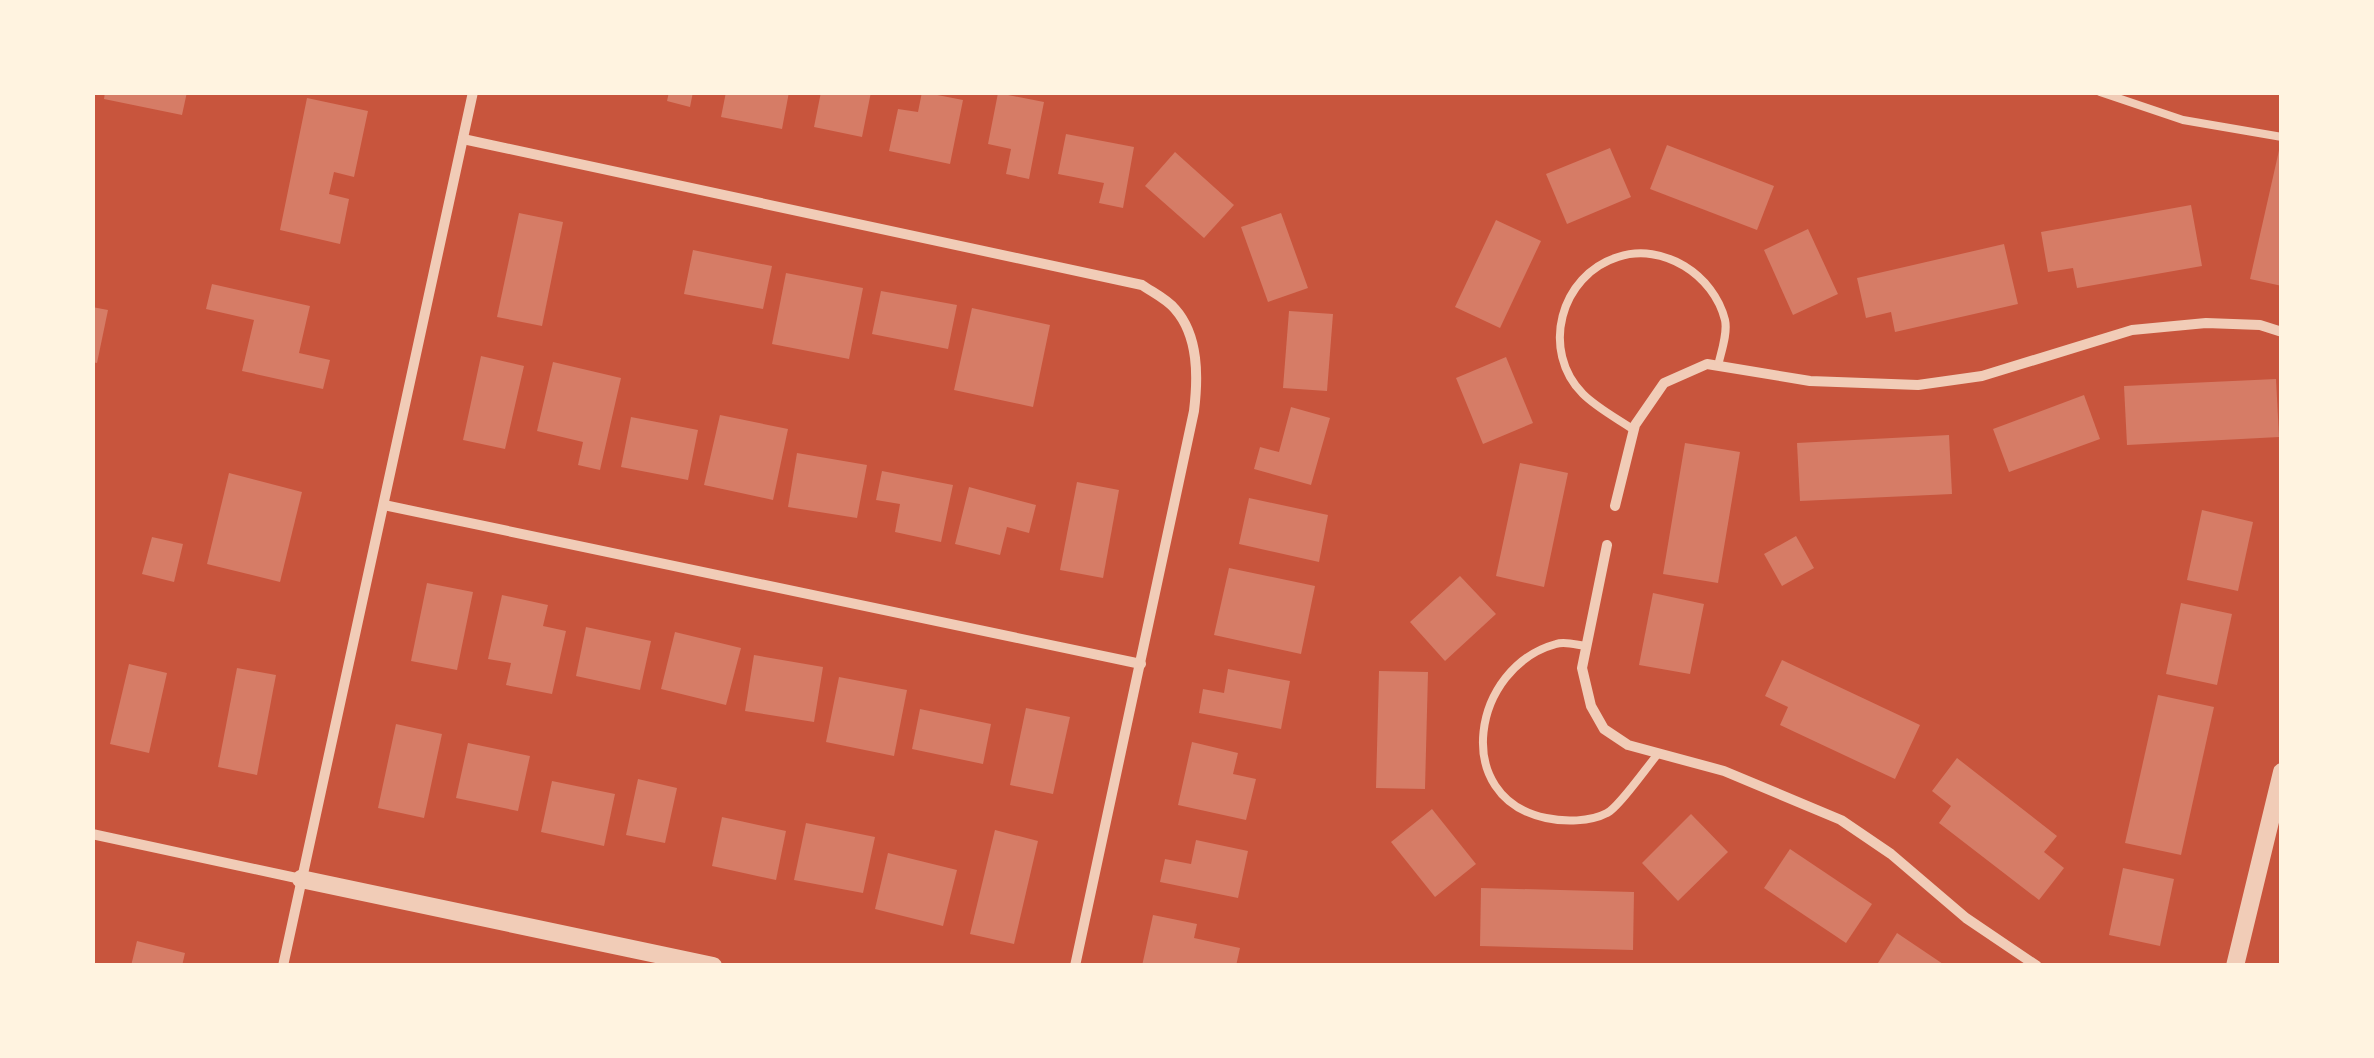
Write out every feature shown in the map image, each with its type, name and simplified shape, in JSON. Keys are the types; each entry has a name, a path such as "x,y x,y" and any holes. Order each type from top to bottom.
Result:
{"street":[{"path":"282,966 473,92"},
{"path":"463,139 1142,285 1175,309 1192,342 1197,381 1194,410 1074,966"},
{"path":"1616,506 1634,430 1664,383 1707,364 1810,382 1918,385 1982,376 2132,330 2206,323 2260,325 2282,332"},
{"path":"384,504 1141,664"},
{"path":"1607,544 1582,668 1590,706 1604,729 1628,745 1724,771 1841,820 1892,854 1966,918 2037,966"},
{"path":"2236,966 2282,772"},
{"path":"92,834 713,966"}],"lane":[{"path":"2100,92 2183,120 2282,137"},
{"path":"1634,430 1582,394 1564,365 1558,332 1567,304 1586,274 1615,257 1636,252 1659,256 1693,270 1712,290 1726,324 1718,366"},
{"path":"1586,646 1559,642 1522,660 1498,686 1487,710 1482,745 1491,778 1504,798 1535,816 1564,822 1608,813 1657,754"}],"building":[{"path":"105,92 187,92 182,115 104,99"},
{"path":"669,92 693,92 690,107 667,101"},
{"path":"726,92 789,92 782,129 721,117"},
{"path":"821,92 871,92 862,137 814,127"},
{"path":"922,92 963,100 950,164 889,151 898,109 918,112"},
{"path":"998,93 1044,102 1029,179 1006,174 1011,149 988,144"},
{"path":"307,98 368,111 354,177 334,172 329,194 349,199 340,244 280,230"},
{"path":"1066,134 1134,147 1123,208 1099,203 1104,183 1058,174"},
{"path":"1667,145 1774,186 1757,230 1650,189"},
{"path":"2282,146 2282,286 2250,279"},
{"path":"1610,148 1631,197 1567,224 1546,174"},
{"path":"1175,152 1234,205 1204,238 1145,186"},
{"path":"2191,205 2202,266 2077,288 2073,268 2048,272 2041,232"},
{"path":"519,213 563,222 542,326 497,317"},
{"path":"1281,213 1308,288 1268,302 1241,227"},
{"path":"1496,220 1541,241 1500,328 1455,307"},
{"path":"1808,229 1838,294 1793,315 1764,250"},
{"path":"2004,244 2018,304 1895,332 1891,312 1866,318 1857,278"},
{"path":"693,250 772,266 763,309 684,294"},
{"path":"786,273 863,288 849,359 772,344"},
{"path":"212,284 310,306 299,353 330,360 323,389 242,371 254,320 206,309"},
{"path":"881,291 957,305 948,349 872,334"},
{"path":"92,307 108,310 97,363 92,362"},
{"path":"972,308 1050,325 1033,407 954,390"},
{"path":"1289,311 1333,314 1327,391 1283,388"},
{"path":"481,356 524,366 505,449 463,440"},
{"path":"1506,357 1533,423 1483,444 1456,378"},
{"path":"553,362 621,378 600,470 578,465 583,442 537,431"},
{"path":"2276,379 2279,437 2127,445 2124,386"},
{"path":"2084,395 2100,439 2009,472 1993,429"},
{"path":"1291,407 1330,418 1311,485 1254,469 1260,447 1279,452"},
{"path":"720,415 788,429 773,500 704,485"},
{"path":"631,417 698,430 688,480 621,467"},
{"path":"1949,435 1952,494 1800,501 1797,443"},
{"path":"1685,443 1740,452 1718,583 1663,574"},
{"path":"797,453 867,465 857,518 788,507"},
{"path":"1520,463 1568,473 1544,587 1496,576"},
{"path":"882,471 953,485 941,542 895,532 900,504 876,500"},
{"path":"229,473 302,492 280,582 207,564"},
{"path":"1077,482 1119,490 1103,578 1060,570"},
{"path":"969,487 1036,505 1029,533 1007,527 1000,555 955,544"},
{"path":"1249,498 1328,515 1319,562 1239,544"},
{"path":"2202,510 2253,522 2238,591 2187,580"},
{"path":"1796,536 1814,568 1782,586 1764,554"},
{"path":"152,537 183,544 174,582 142,574"},
{"path":"1229,568 1315,586 1301,654 1214,635"},
{"path":"1460,576 1496,614 1445,661 1410,622"},
{"path":"427,583 473,592 457,670 411,661"},
{"path":"1653,593 1704,604 1690,674 1639,665"},
{"path":"502,595 548,605 543,626 566,631 552,694 506,685 511,663 488,659"},
{"path":"2181,603 2232,614 2217,685 2166,674"},
{"path":"586,627 651,641 640,690 576,676"},
{"path":"675,632 741,648 726,705 661,689"},
{"path":"754,655 823,667 814,722 745,711"},
{"path":"1782,660 1920,725 1895,779 1780,725 1788,707 1765,696"},
{"path":"129,664 167,673 149,753 110,744"},
{"path":"237,668 276,675 257,775 218,767"},
{"path":"1228,669 1290,681 1281,729 1199,713 1203,689 1224,693"},
{"path":"1379,671 1428,672 1425,789 1376,788"},
{"path":"839,677 907,690 894,756 826,742"},
{"path":"2158,695 2214,707 2181,855 2125,843"},
{"path":"1026,708 1070,717 1053,794 1010,785"},
{"path":"920,709 991,724 983,764 912,749"},
{"path":"396,724 442,734 424,818 378,808"},
{"path":"1192,742 1238,753 1233,774 1256,779 1246,820 1178,805"},
{"path":"468,743 530,756 518,811 456,798"},
{"path":"1957,758 2057,836 2044,852 2064,868 2039,900 1939,823 1951,806 1932,791"},
{"path":"638,779 677,788 665,843 626,835"},
{"path":"552,781 615,794 604,846 541,832"},
{"path":"1432,809 1476,864 1435,897 1391,842"},
{"path":"1691,814 1728,852 1678,901 1642,863"},
{"path":"722,817 786,831 776,880 712,866"},
{"path":"806,823 875,837 863,893 794,880"},
{"path":"995,830 1038,841 1014,944 970,934"},
{"path":"1196,840 1248,851 1238,898 1160,882 1165,859 1191,864"},
{"path":"1790,849 1872,904 1846,943 1764,888"},
{"path":"888,853 957,870 943,926 875,909"},
{"path":"2123,868 2174,879 2160,946 2109,935"},
{"path":"1481,888 1634,892 1633,950 1480,946"},
{"path":"1153,915 1197,924 1194,938 1240,948 1236,966 1142,966"},
{"path":"1897,933 1946,966 1876,966"},
{"path":"137,941 185,953 182,966 131,966"}]}
